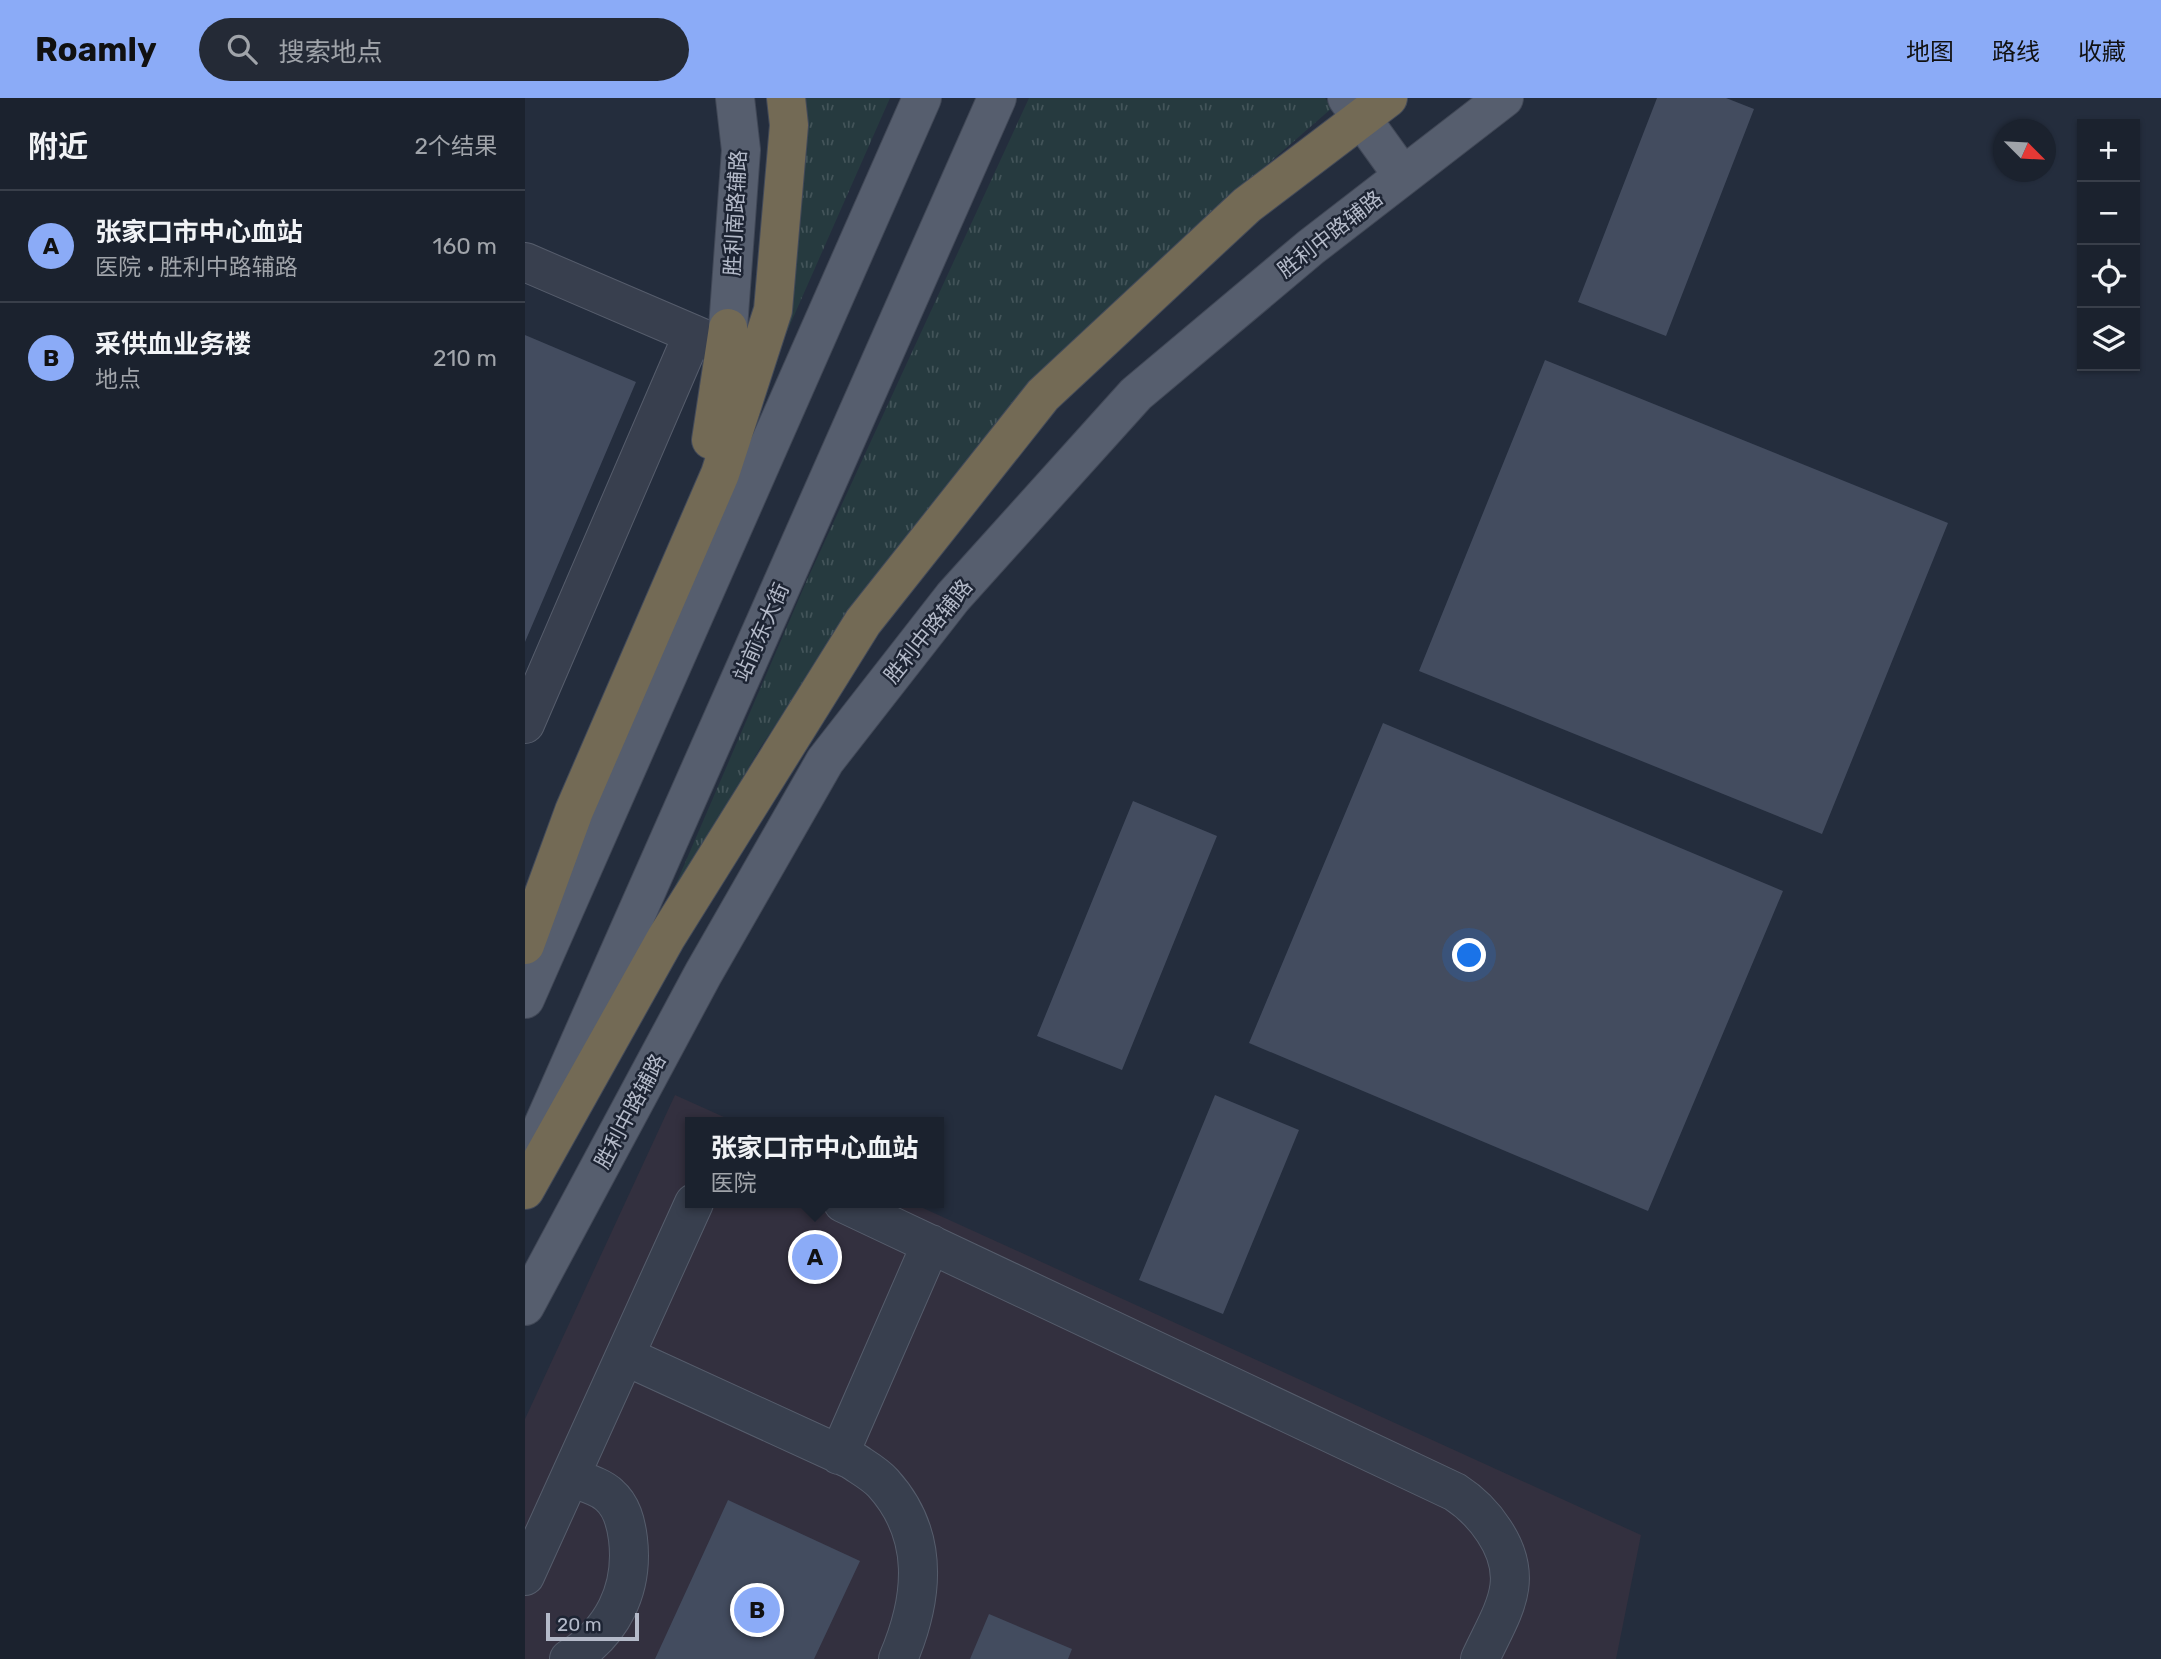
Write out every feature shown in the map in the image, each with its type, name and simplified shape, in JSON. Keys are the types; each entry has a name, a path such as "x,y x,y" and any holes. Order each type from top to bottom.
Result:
{"highway":[{"path":"525,945 574,811 720,474 773,310 789,125 786,98"},
{"path":"525,1190 666,939 863,622 1043,395 1247,205 1366,105"},
{"path":"699,523 715,337"}],"main road":[{"name":"胜利南路辅路","path":"715,337 741,150 734,98"},
{"path":"525,999 922,98"},
{"name":"站前东大街","path":"525,1166 997,98"},
{"name":"胜利中路辅路","path":"525,1306 703,974 825,761 944,608 1136,394 1311,247 1504,98"},
{"path":"1366,105 1403,176"}],"lane":[{"path":"525,261 715,337 525,724"},
{"path":"526,1572 534,1531 570,1476 692,1208"},
{"path":"854,1208 1455,1492 1471,1502 1498,1537 1507,1555 1511,1577 1508,1595 1480,1659"},
{"path":"839,1454 931,1244"},
{"path":"625,1356 852,1460 881,1481 905,1512 916,1544 918,1570 915,1608 898,1659"},
{"path":"569,1659 584,1650 603,1631 615,1612 629,1574 626,1527 619,1507 608,1494 570,1476"}],"shaded area":[{"path":"675,1095 724,1117 685,1117 685,1208 923,1208 1641,1535 1616,1659 525,1659 525,1419"}],"green space":[{"path":"801,98 890,98 759,395"},
{"path":"1029,98 1325,98 1332,108 1176,244 1005,421 872,583 760,748 660,921 807,580"}],"building":[{"path":"1657,98 1726,98 1754,109 1666,336 1578,302"},
{"path":"525,335 636,382 525,642"},
{"path":"1545,360 1948,523 1822,834 1419,671"},
{"path":"1383,723 1783,891 1648,1211 1249,1043"},
{"path":"1133,801 1217,836 1122,1070 1037,1036"},
{"path":"1215,1095 1299,1130 1223,1314 1139,1280"},
{"path":"728,1500 860,1561 814,1659 655,1659"},
{"path":"989,1614 1072,1649 1068,1659 970,1659"}],"place":[{"name":"张家口市中心血站","path":"815,1257"},
{"name":"采供血业务楼","path":"757,1610"}]}
